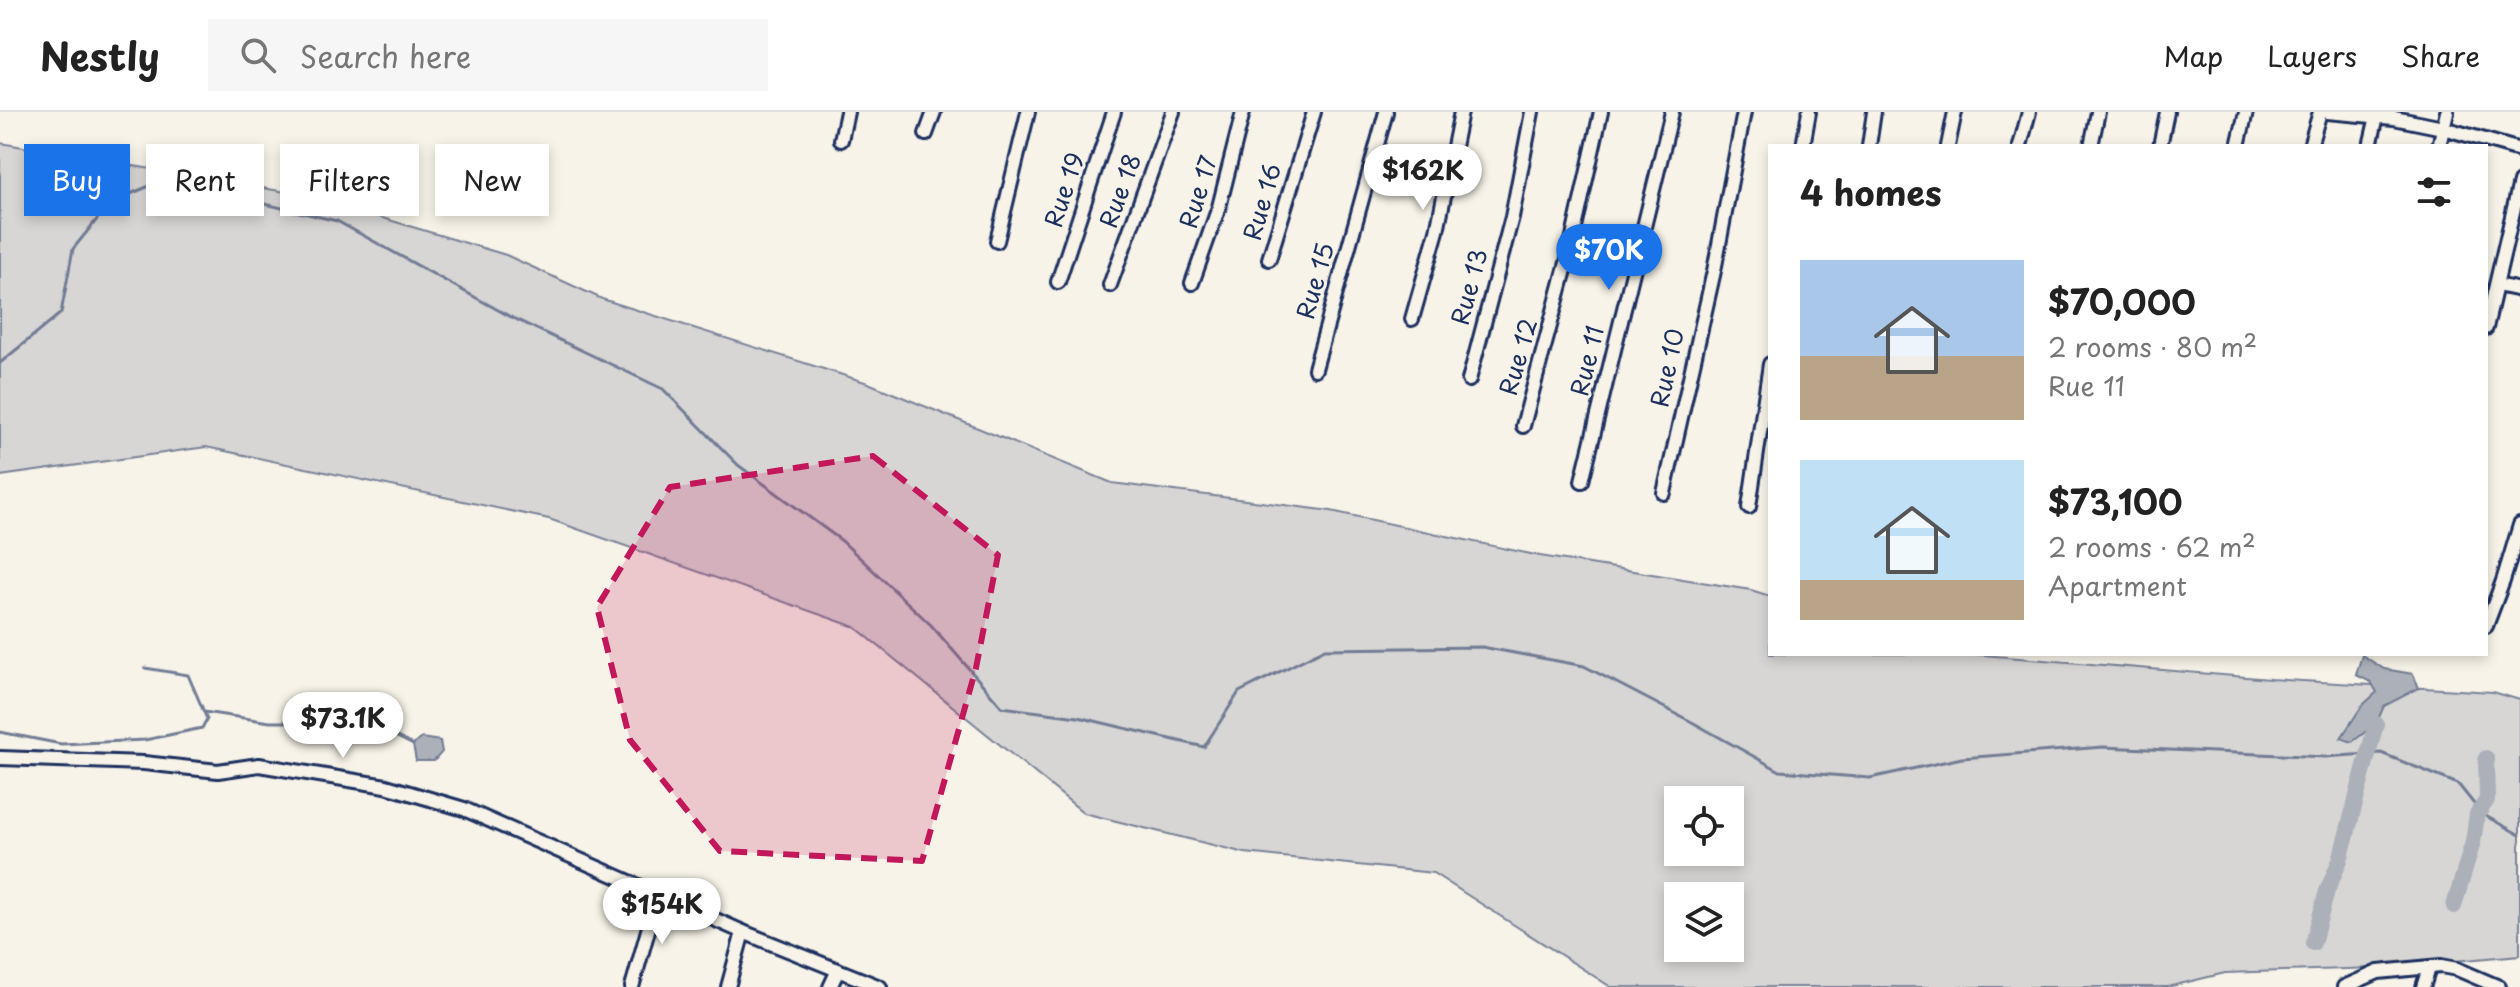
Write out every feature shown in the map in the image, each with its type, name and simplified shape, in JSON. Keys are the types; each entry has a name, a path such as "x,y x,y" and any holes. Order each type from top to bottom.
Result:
{"street":[{"path":"841,140 847,112"},
{"path":"926,134 934,112"},
{"path":"997,241 1028,112"},
{"name":"Rue 19","path":"1058,282 1114,112"},
{"name":"Rue 18","path":"1110,285 1173,112"},
{"name":"Rue 17","path":"1192,283 1219,207 1243,112"},
{"name":"Rue 16","path":"1269,259 1314,112"},
{"name":"Rue 15","path":"1315,369 1386,112"},
{"path":"1412,319 1443,202 1461,112"},
{"name":"Rue 13","path":"1469,380 1512,217 1532,112"},
{"name":"Rue 12","path":"1523,426 1569,255 1601,112"},
{"name":"Rue 11","path":"1582,481 1672,112"},
{"name":"Rue 10","path":"1664,493 1714,271 1744,112"},
{"path":"1803,144 1809,112"},
{"path":"1869,144 1874,112"},
{"path":"1948,144 1955,112"},
{"path":"2021,144 2029,112"},
{"path":"2091,144 2098,112"},
{"path":"2160,144 2167,112"},
{"path":"2238,144 2246,112"},
{"path":"2311,144 2320,112"},
{"path":"2327,112 2378,114 2443,128 2520,150"},
{"path":"2439,144 2447,112"},
{"path":"2370,144 2378,114"},
{"path":"2488,320 2520,182"},
{"path":"2497,285 2520,290"},
{"path":"1749,507 1768,378"},
{"path":"2488,621 2520,525"},
{"path":"0,758 144,763 218,771 259,765 386,786 464,809 743,932 880,987"},
{"path":"632,987 658,895"},
{"path":"728,987 743,932"},
{"path":"2344,987 2378,972 2448,966 2499,987"},
{"path":"2423,987 2429,968"},
{"path":"830,987 838,970"}],"highlighted area":[{"path":"873,456 998,555 976,668 922,861 720,851 630,740 597,607 670,487"}],"shaded area":[{"path":"0,143 24,147 24,216 130,216 130,165 146,168 146,216 264,216 264,188 280,191 280,216 376,216 506,255 602,299 868,383 1112,483 1331,511 1540,556 1751,590 1768,595 1768,656 1995,656 2270,679 2493,692 2520,700 2520,955 2376,968 2225,973 2167,987 1611,987 1433,873 1245,853 1084,813 855,627 549,519 206,447 0,476"},
{"path":"2364,656 2384,669 2413,674 2419,688 2384,706 2376,724 2352,742 2341,738 2362,706 2377,692 2371,682 2356,675"},
{"path":"421,738 440,741 442,752 434,761 416,761 413,745"}],"waterway":[{"path":"0,363 61,313 73,249 111,202 164,180 337,221 509,316 663,389 738,465 842,541 931,625 1002,707 1078,717 1204,747 1239,692 1325,649 1482,647 1584,666 1780,771 1870,778 1962,758 2103,747 2325,757 2381,753 2458,784 2482,814 2520,835"},
{"path":"0,732 61,744 145,740 202,728 207,719 188,675 145,668"},
{"path":"204,712 270,722 330,722 377,727 413,745"},
{"path":"2313,943 2327,891 2340,860 2376,724"},
{"path":"2454,906 2473,842 2477,814 2487,800 2486,758"}]}
